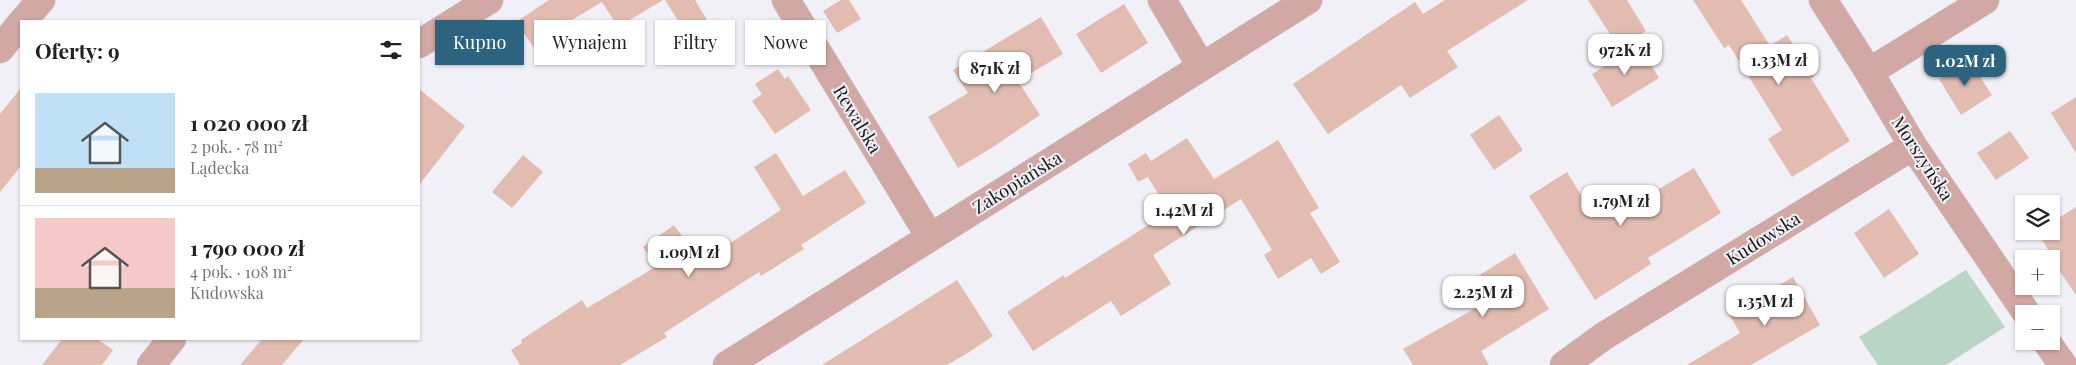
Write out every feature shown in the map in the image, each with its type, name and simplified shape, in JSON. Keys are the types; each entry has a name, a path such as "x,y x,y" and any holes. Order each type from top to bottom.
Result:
{"street":[{"path":"24,20 41,0"},
{"path":"420,43 489,0"},
{"name":"Rewalska","path":"786,0 930,237"},
{"path":"1162,0 1201,66"},
{"name":"Zakopiańska","path":"727,365 1201,66 1280,7 1308,0"},
{"name":"Morszyńska","path":"1823,0 1913,146 2021,305"},
{"path":"1869,72 1985,0"},
{"path":"0,48 20,24"},
{"name":"Kudowska","path":"1564,365 1604,336 1913,146"},
{"path":"151,365 171,340"},
{"path":"2052,350 2063,365"}],"green space":[{"path":"1966,270 2005,327 1946,365 1878,365 1859,337"}],"building":[{"path":"549,0 663,0 630,20 614,20 602,2 572,20 534,20 534,48 524,34 524,20 519,20"},
{"path":"665,0 695,0 707,20 678,20"},
{"path":"841,0 849,0 861,19 837,33 823,11"},
{"path":"1445,0 1528,0 1447,51 1458,67 1410,98 1401,85 1328,134 1293,84 1415,2 1423,14"},
{"path":"1588,0 1627,0 1646,31 1619,48"},
{"path":"1693,0 1741,0 1770,46 1787,35 1814,77 1811,78 1850,141 1792,177 1768,139 1782,130 1729,45 1724,48"},
{"path":"1124,4 1148,43 1101,73 1076,34"},
{"path":"1041,17 1063,54 1018,81 1040,115 958,168 928,117 968,93 953,70"},
{"path":"1639,45 1659,78 1612,107 1592,74"},
{"path":"1969,60 1992,95 1961,115 1939,79"},
{"path":"778,69 785,79 788,76 811,110 775,134 752,101 762,94 755,84"},
{"path":"20,89 20,167 0,192 0,114"},
{"path":"420,90 465,126 420,184"},
{"path":"2076,97 2076,153 2051,113"},
{"path":"1499,115 1523,150 1494,170 1470,135"},
{"path":"2010,131 2029,158 1996,180 1977,153"},
{"path":"1187,138 1214,179 1278,140 1319,208 1310,213 1340,262 1321,274 1311,258 1278,279 1264,255 1272,250 1241,199 1153,255 1171,284 1121,316 1111,301 1033,351 1007,312 1064,275 1065,278 1169,212 1148,177 1138,182 1128,164 1146,153 1151,161"},
{"path":"776,153 803,196 845,170 866,203 801,245 804,249 761,276 759,272 664,333 667,337 620,365 520,365 511,350 522,343 521,340 582,300 587,308 657,266 643,247 674,225 701,262 781,210 754,167"},
{"path":"523,155 543,172 512,208 492,192"},
{"path":"1694,168 1721,213 1648,258 1651,264 1595,300 1529,196 1567,172 1589,208 1609,196 1619,213"},
{"path":"2076,207 2076,295 2060,272 2060,250 2047,250 2042,240 2060,240 2060,217"},
{"path":"1889,209 1919,254 1884,278 1854,233"},
{"path":"1515,253 1549,309 1481,351 1489,365 1413,365 1403,349 1481,305 1467,283"},
{"path":"1793,277 1820,325 1751,365 1687,365 1740,333 1729,314"},
{"path":"957,280 993,336 966,354 947,365 822,365"},
{"path":"61,340 98,340 113,350 102,365 42,365"},
{"path":"261,340 303,340 282,365 240,365"}]}
